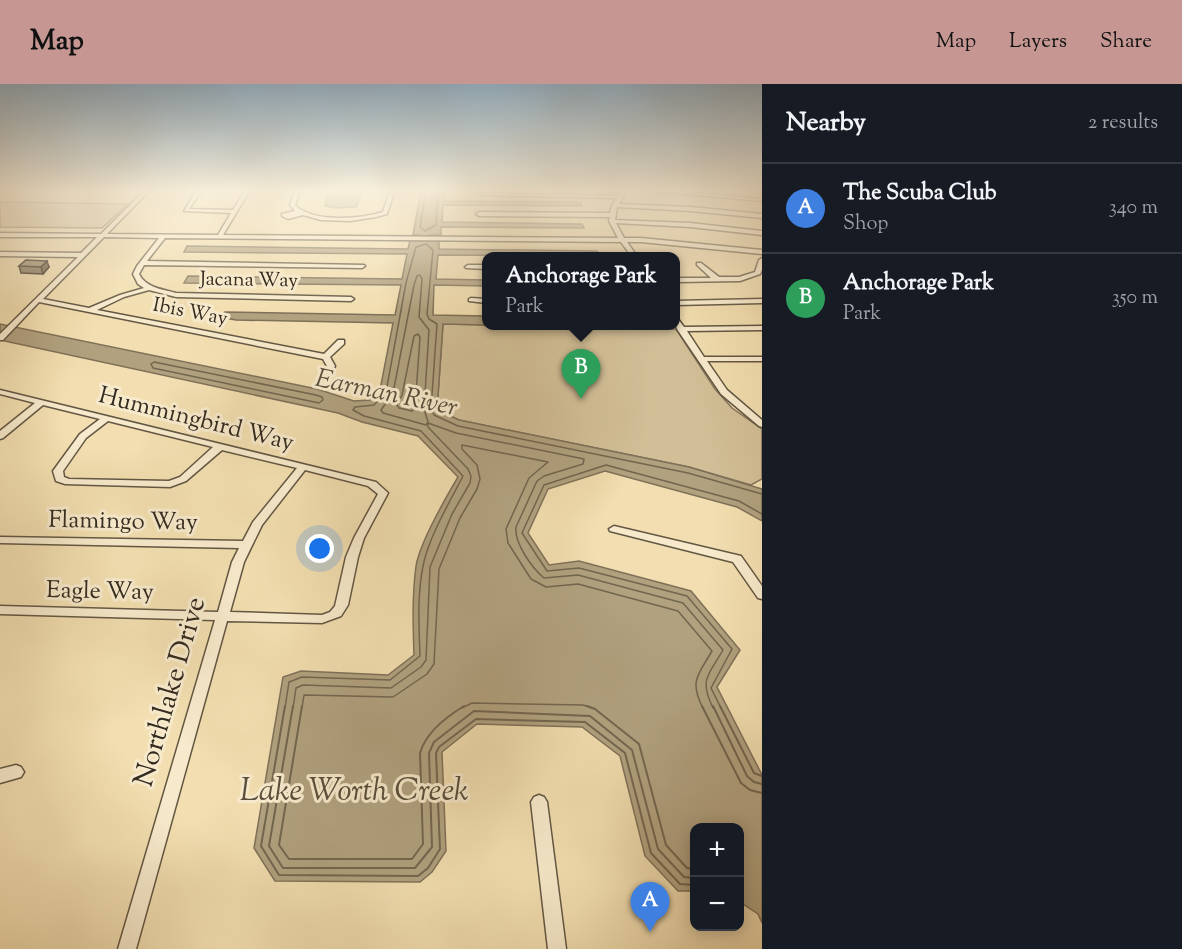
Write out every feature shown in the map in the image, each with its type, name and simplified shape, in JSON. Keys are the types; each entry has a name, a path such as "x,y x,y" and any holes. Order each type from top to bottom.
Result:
{"street":[{"path":"0,338 108,230"},
{"path":"220,236 224,230"},
{"path":"329,237 331,230"},
{"path":"618,230 631,252"},
{"path":"736,230 762,233"},
{"path":"0,235 623,240 692,243 762,252"},
{"path":"149,288 137,278 137,271 163,237"},
{"path":"0,254 83,255"},
{"path":"680,280 755,275 759,272 762,260"},
{"path":"143,263 362,266"},
{"path":"699,264 717,279"},
{"path":"468,267 482,267"},
{"path":"91,310 122,296 149,288"},
{"name":"Jacana Way","path":"149,288 166,294 190,297 351,299"},
{"name":"Ibis Way","path":"38,300 326,357"},
{"path":"471,300 482,300"},
{"path":"680,303 762,301"},
{"path":"681,329 762,328"},
{"path":"681,329 724,392 762,424"},
{"path":"331,366 326,357 341,342"},
{"path":"701,359 762,359"},
{"name":"Hummingbird Way","path":"0,392 372,484 381,489 383,496 359,538 352,557 340,610"},
{"path":"0,436 42,402"},
{"path":"106,419 76,444 58,471 59,479 68,482 170,484 183,479 219,447"},
{"name":"Northlake Drive","path":"127,949 220,616 245,545 270,506 303,467"},
{"path":"614,529 737,559 762,595"},
{"name":"Flamingo Way","path":"0,540 245,545"},
{"name":"Eagle Way","path":"0,610 322,619 340,610"},
{"path":"0,776 16,772"},
{"path":"539,802 556,949"}],"shaded area":[{"path":"443,324 482,325 482,330 677,330 715,389 732,408 762,429 762,479 751,485 689,467 459,420 437,410"}],"water":[{"name":"Lake Worth Creek","path":"414,230 441,230 441,235 430,235 431,240 439,241 439,249 598,252 482,252 482,255 438,255 436,279 482,280 482,286 434,285 433,315 482,316 482,325 443,324 437,410 459,420 689,467 762,489 762,521 737,507 605,471 548,489 528,533 549,565 579,561 691,591 740,650 717,687 762,775 762,923 758,914 744,905 744,823 690,823 690,891 678,891 645,856 620,756 582,727 477,724 442,752 446,851 432,872 420,882 275,881 254,848 283,677 301,671 388,675 414,655 413,600 418,556 458,477 418,436 362,422 338,413 0,340 0,324 317,389 354,401 370,400 380,390 393,323 236,320 220,317 225,312 395,315 401,285 184,283 188,276 402,279 407,254 184,252 187,246 408,249 410,240 420,240 420,235 413,235"}],"building":[{"path":"26,260 47,261 41,267 19,266"}],"place":[{"name":"Anchorage Park","path":"581,399"},
{"name":"The Scuba Club","path":"650,932"}],"water label":[{"name":"Earman River","path":"386,394"}]}
